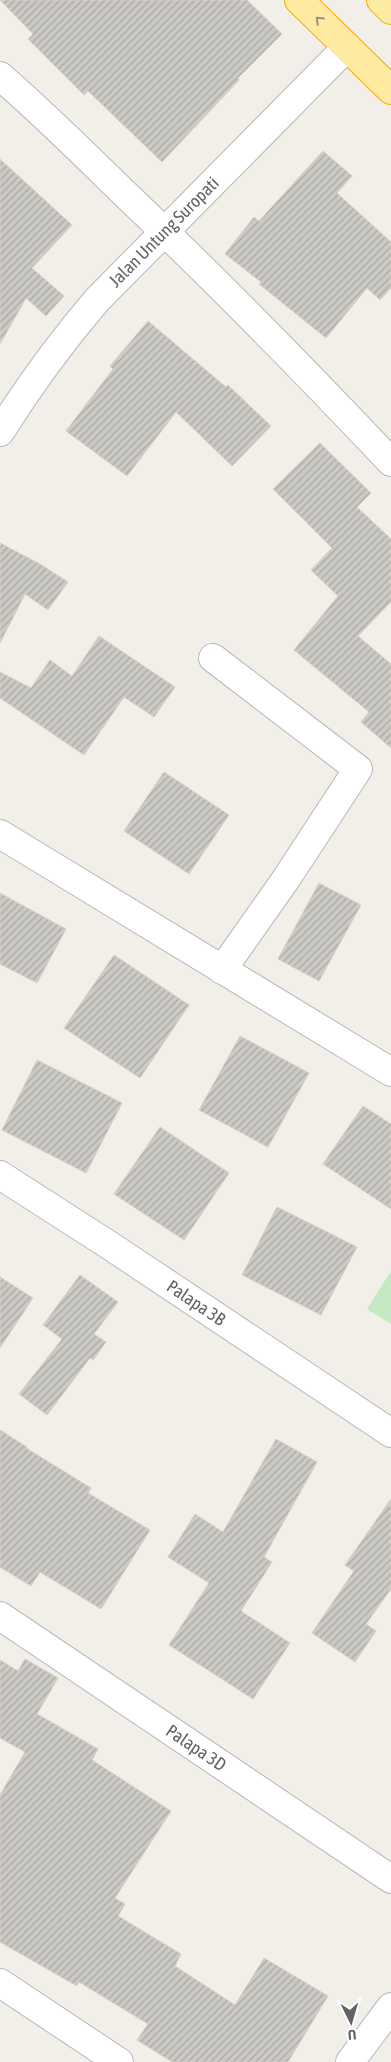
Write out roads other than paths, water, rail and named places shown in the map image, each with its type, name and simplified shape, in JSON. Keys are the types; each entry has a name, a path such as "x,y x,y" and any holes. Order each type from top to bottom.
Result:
{"highway":[{"path":"299,0 391,90"},
{"path":"381,0 391,10"}],"street":[{"name":"Jalan Untung Suropati","path":"0,432 21,399 64,340 97,300 347,47"},
{"path":"0,76 30,102 165,232 323,390 391,462"},
{"path":"213,658 358,769 286,879 222,970"},
{"path":"0,834 391,1072"},
{"name":"Palapa 3B","path":"0,1176 112,1247 391,1433"},
{"name":"Palapa 3D","path":"0,1616 391,1879"},
{"path":"0,1983 119,2062"},
{"path":"350,2062 391,2007"}]}
